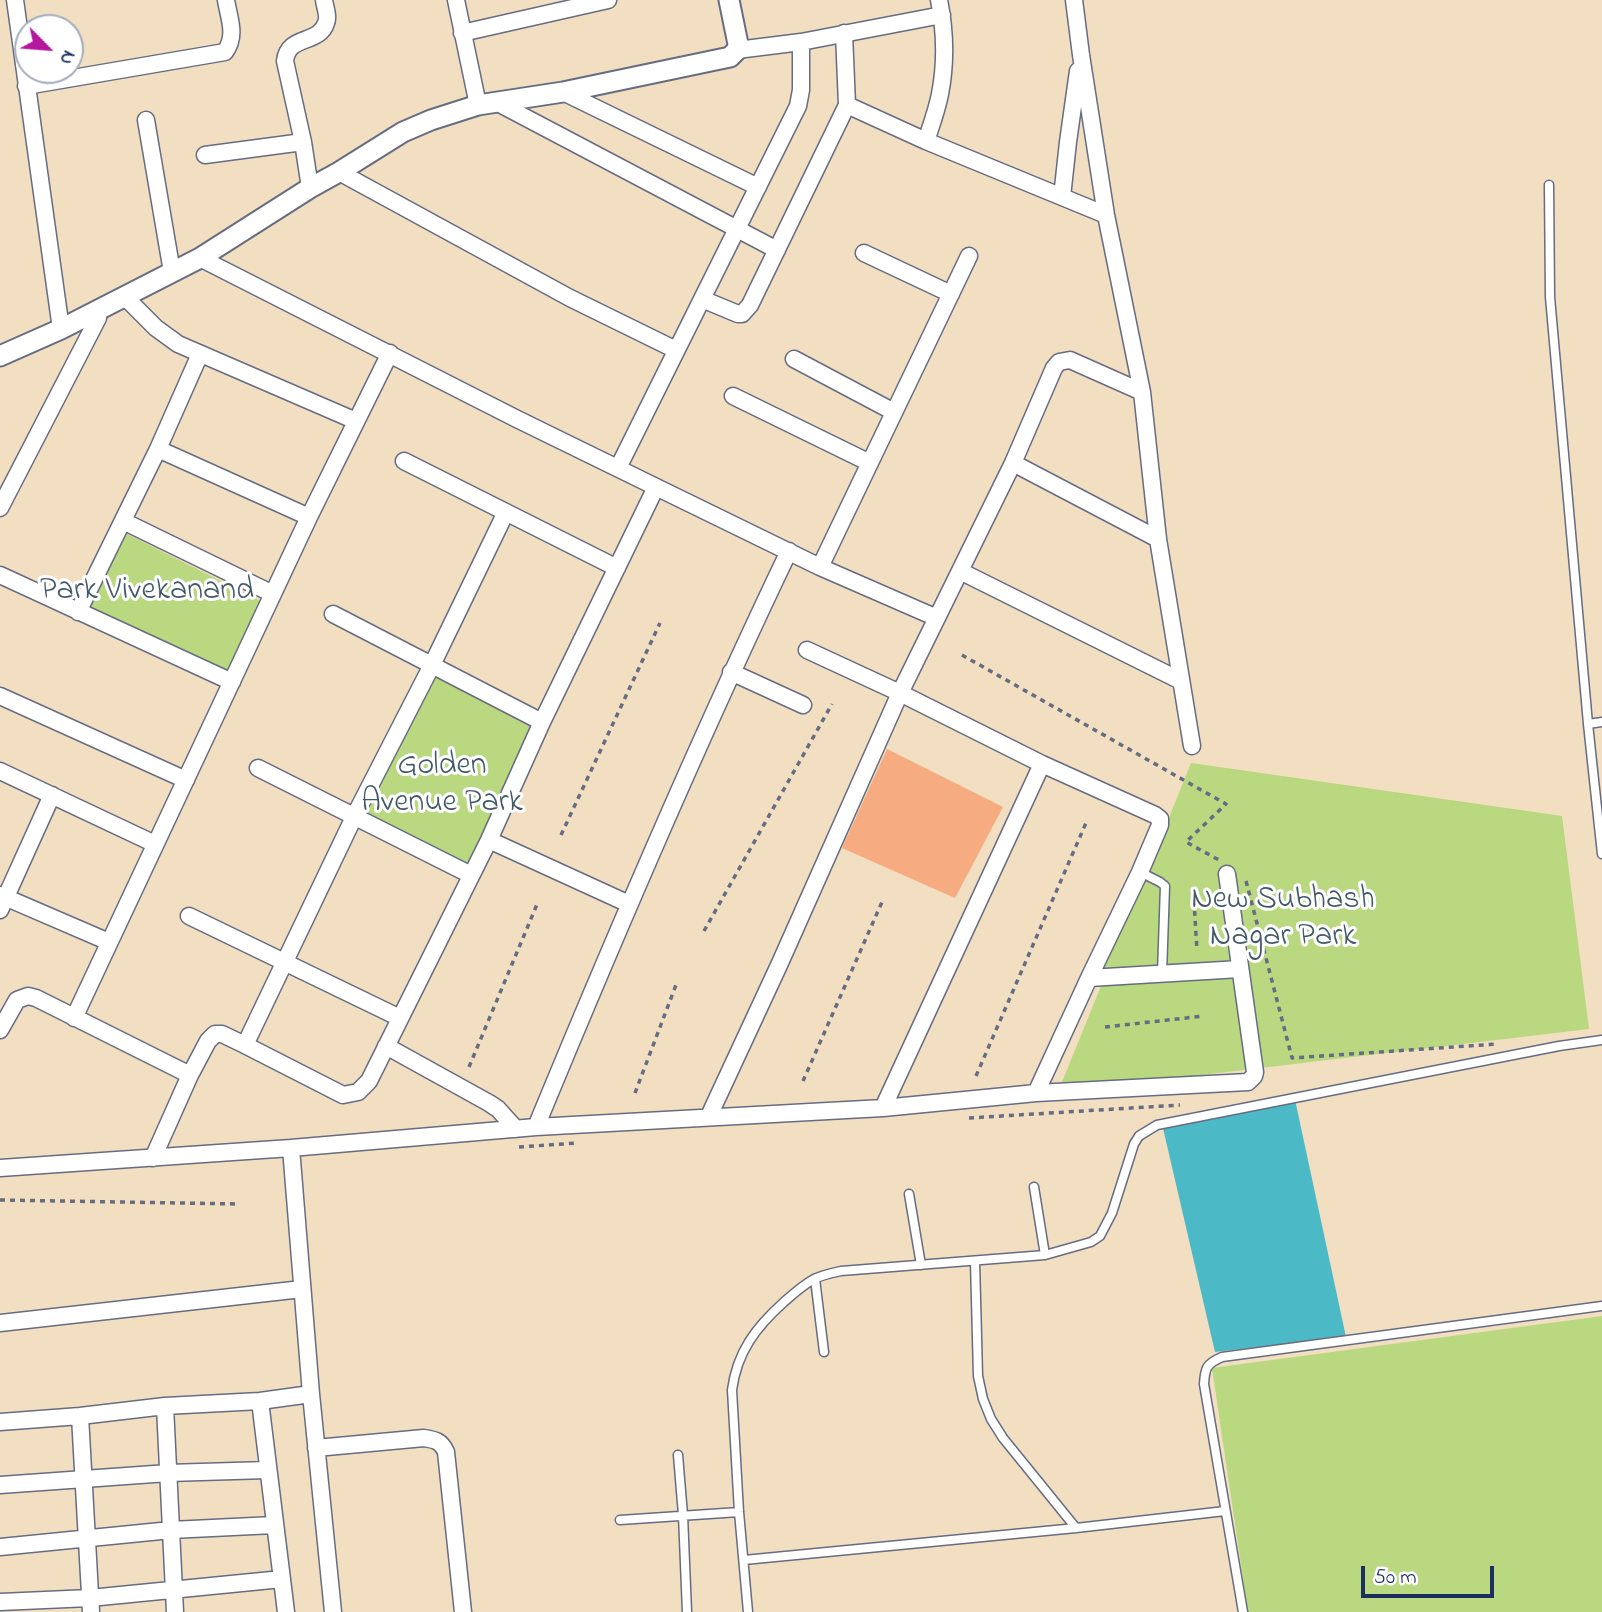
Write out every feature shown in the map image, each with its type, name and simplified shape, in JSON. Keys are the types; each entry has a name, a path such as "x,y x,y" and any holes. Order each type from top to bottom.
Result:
{"street":[{"path":"15,0 61,329"},
{"path":"26,86 225,52 233,37 226,0"},
{"path":"310,188 285,61 289,47 312,37 325,27 327,20 324,0"},
{"path":"456,0 462,33 488,104 778,250"},
{"path":"462,33 608,0"},
{"path":"0,356 98,311 200,258 310,188 415,126 488,104 563,92 730,57 737,50 738,44 729,0"},
{"path":"1074,0 1105,215 1142,392 1158,539 1192,746"},
{"path":"737,50 844,33 940,7 943,72 940,95 926,141"},
{"path":"702,299 738,314 742,314 750,305 847,105 844,33"},
{"path":"618,468 798,106 801,90 801,41"},
{"path":"1062,197 1081,55"},
{"path":"563,92 758,187"},
{"path":"847,105 926,141 1105,215"},
{"path":"146,120 172,272"},
{"path":"205,155 303,142"},
{"path":"339,172 570,298 676,350"},
{"path":"864,253 951,294"},
{"path":"820,566 969,256"},
{"path":"200,258 618,468 820,566 937,618"},
{"path":"125,297 167,337 356,421"},
{"path":"0,508 98,318 98,311"},
{"path":"78,612 201,354"},
{"path":"74,1018 309,517 390,354"},
{"path":"794,359 894,412"},
{"path":"709,1116 900,693 1013,463 1054,368 1065,360 1074,362 1142,392"},
{"path":"733,396 870,463"},
{"path":"158,449 309,517"},
{"path":"404,461 617,568"},
{"path":"1013,463 1158,539"},
{"path":"153,1158 190,1075 208,1041 215,1034 222,1034 343,1095 358,1092 369,1081 489,840 542,722 656,486"},
{"path":"245,1045 354,817 506,512"},
{"path":"123,521 273,594"},
{"path":"536,1127 731,672 789,551"},
{"path":"960,571 1181,681"},
{"path":"0,575 232,682"},
{"path":"333,614 542,722"},
{"path":"807,650 1042,764 1158,816 1160,825 1140,873 1037,1093"},
{"path":"731,672 803,705"},
{"path":"0,696 186,780"},
{"path":"883,1108 1042,764"},
{"path":"258,768 471,875"},
{"path":"0,771 155,844"},
{"path":"52,795 2,901 108,943"},
{"path":"489,840 629,905"},
{"path":"0,1168 291,1148 536,1127 883,1108 1037,1093 1248,1082 1255,1072 1227,874"},
{"path":"188,916 401,1018"},
{"path":"1089,978 1240,969"},
{"path":"0,1030 17,1000 28,996 190,1075"},
{"path":"386,1046 489,1103 516,1129"},
{"path":"291,1148 311,1394 333,1612"},
{"path":"0,1323 302,1289"},
{"path":"0,1422 165,1406 260,1401 311,1394"},
{"path":"260,1401 286,1612"},
{"path":"165,1406 175,1612"},
{"path":"80,1416 90,1605"},
{"path":"316,1448 424,1438 438,1441 442,1445 446,1452 463,1612"},
{"path":"0,1485 267,1470"},
{"path":"0,1547 172,1531 275,1525"},
{"path":"0,1602 90,1605 174,1590 282,1579"}],"lane":[{"path":"1549,185 1550,297 1602,854"},
{"path":"1588,724 1602,722"},
{"path":"1140,873 1165,886 1162,974"},
{"path":"748,1612 732,1390 738,1361 754,1333 798,1290 815,1279 841,1271 1045,1255 1091,1242 1100,1236 1112,1213 1134,1144 1139,1136 1157,1125 1559,1046 1602,1040"},
{"path":"1034,1187 1045,1255"},
{"path":"909,1194 921,1265"},
{"path":"975,1261 978,1376 983,1399 1003,1438 1076,1528"},
{"path":"815,1279 824,1352"},
{"path":"1243,1612 1203,1384 1207,1366 1222,1357 1602,1306"},
{"path":"678,1455 687,1612"},
{"path":"744,1560 1226,1511"},
{"path":"620,1520 739,1512"}],"path":[{"path":"561,835 660,623"},
{"path":"704,931 832,704"},
{"path":"976,1076 1086,823"},
{"path":"1194,901 1197,951"},
{"path":"469,1067 538,902"},
{"path":"803,1080 882,902"},
{"path":"635,1093 676,985"},
{"path":"1105,1027 1204,1016"},
{"path":"1292,1058 1498,1044"},
{"path":"0,1200 238,1203"}],"green space":[{"name":"Park Vivekanand","path":"121,531 267,604 232,681 81,612"},
{"name":"Golden Avenue Park","path":"429,674 540,723 469,872 357,818"},
{"name":"New Subhash Nagar Park","path":"1191,763 1562,816 1589,1029 1058,1092 1105,976 1097,976 1146,875"},
{"path":"1602,1316 1602,1612 1248,1612 1212,1368"}],"water":[{"path":"1294,1095 1346,1337 1215,1352 1162,1124"}],"building":[{"path":"887,749 1003,807 955,898 842,848"}]}
